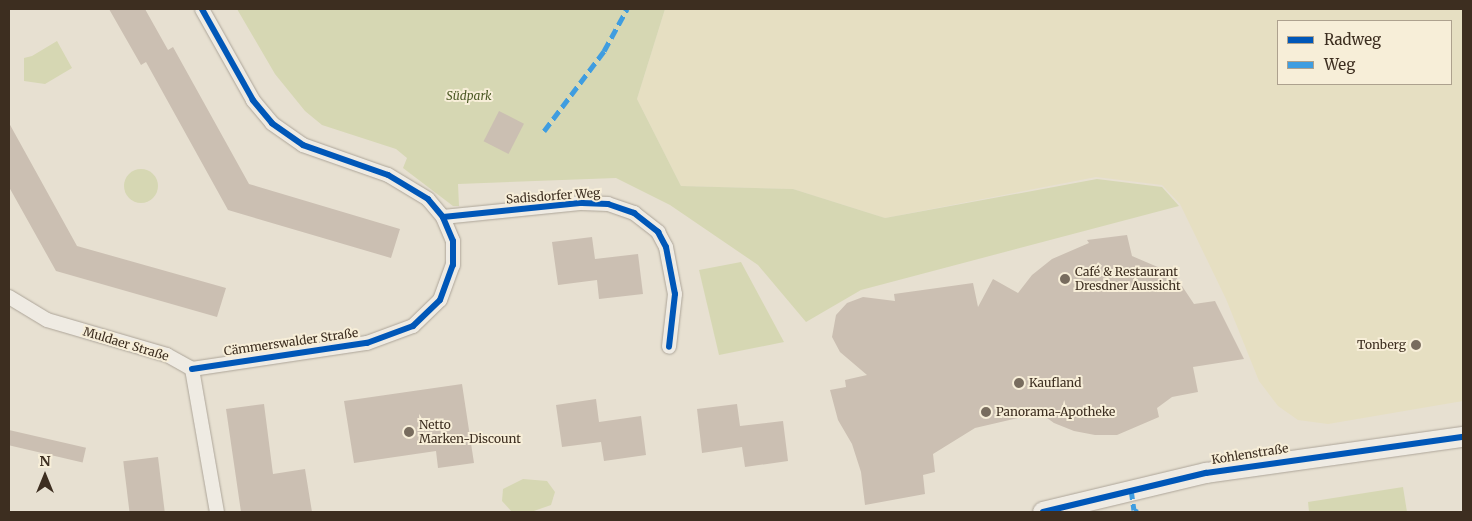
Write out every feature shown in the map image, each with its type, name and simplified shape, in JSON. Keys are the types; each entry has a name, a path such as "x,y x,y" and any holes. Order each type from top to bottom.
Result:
{"street":[{"name":"Cämmerswalder Straße","path":"192,369 367,343 414,326 440,300 451,277 453,241 443,217 428,199 404,183 304,145 272,123 253,100 202,9"},
{"name":"Sadisdorfer Weg","path":"443,217 582,203 608,204 634,213 658,232 666,247 675,294 669,346"},
{"name":"Muldaer Straße","path":"9,297 47,320 168,355 192,369"},
{"path":"192,369 217,512"},
{"name":"Kohlenstraße","path":"1044,512 1214,471 1463,437"}],"shaded area":[{"path":"665,9 1463,9 1463,401 1328,424 1298,420 1278,406 1259,381 1226,299 1180,204 1162,185 1096,177 885,218 793,189 681,186 637,99"}],"green space":[{"name":"Südpark","path":"237,9 665,9 637,99 681,186 793,189 885,218 1097,179 1162,187 1179,206 861,290 806,322 758,265 670,205 616,178 458,184 459,206 453,206 403,168 407,158 396,149 322,125 305,111 275,74"},
{"path":"57,41 72,68 45,84 24,81 24,58 32,56"},
{"path":"141,169 153,174 158,186 153,198 141,203 129,198 124,186 129,174"},
{"path":"741,262 784,342 719,355 699,270"},
{"path":"523,479 547,481 555,492 551,505 531,512 512,512 502,501 503,489"},
{"path":"1403,487 1407,512 1309,512 1308,502"}],"building":[{"path":"109,9 145,9 168,50 173,47 249,184 400,229 391,258 228,210 146,62 141,65"},
{"path":"499,111 524,124 509,154 484,141"},
{"path":"9,123 77,246 226,288 217,317 56,271 9,187"},
{"path":"1127,235 1132,256 1174,274 1194,304 1215,301 1244,359 1193,367 1198,392 1172,397 1157,408 1159,417 1117,435 1095,435 1074,431 1054,423 1040,413 975,428 933,454 935,472 923,475 925,494 865,505 861,472 852,444 838,420 830,390 846,387 845,380 867,375 840,352 832,337 836,315 847,303 863,297 895,301 894,294 973,283 978,307 993,279 1018,293 1032,275 1052,259 1089,243 1087,240"},
{"path":"592,237 595,259 638,254 643,294 599,299 597,280 558,285 552,242"},
{"name":"Netto Marken-Discount","path":"462,384 474,463 438,468 436,451 354,463 344,401"},
{"path":"596,399 599,422 641,416 646,455 604,461 601,442 562,447 556,405"},
{"path":"264,404 273,474 305,469 312,512 241,512 226,409"},
{"path":"737,404 740,426 783,421 788,461 745,467 742,447 702,453 697,409"},
{"path":"9,430 86,448 83,462 9,445"},
{"path":"158,457 165,512 129,512 123,461"}],"marked path":[{"path":"544,131 604,51 627,9"},
{"path":"1131,489 1134,510 1138,512"}],"cycle path":[{"path":"192,369 367,343 413,326 440,300 453,265 453,241 443,217 428,199 388,175 303,145 272,123 253,100 202,9"},
{"path":"443,217 582,203 608,204 634,213 658,232 666,247 675,294 669,347"},
{"path":"1043,512 1206,473 1463,437"}],"place":[{"name":"Café & Restaurant Dresdner Aussicht","path":"1065,279"},
{"name":"Tonberg","path":"1416,345"},
{"name":"Kaufland","path":"1019,383"},
{"name":"Panorama-Apotheke","path":"986,412"},
{"name":"Netto Marken-Discount","path":"409,432"}]}
